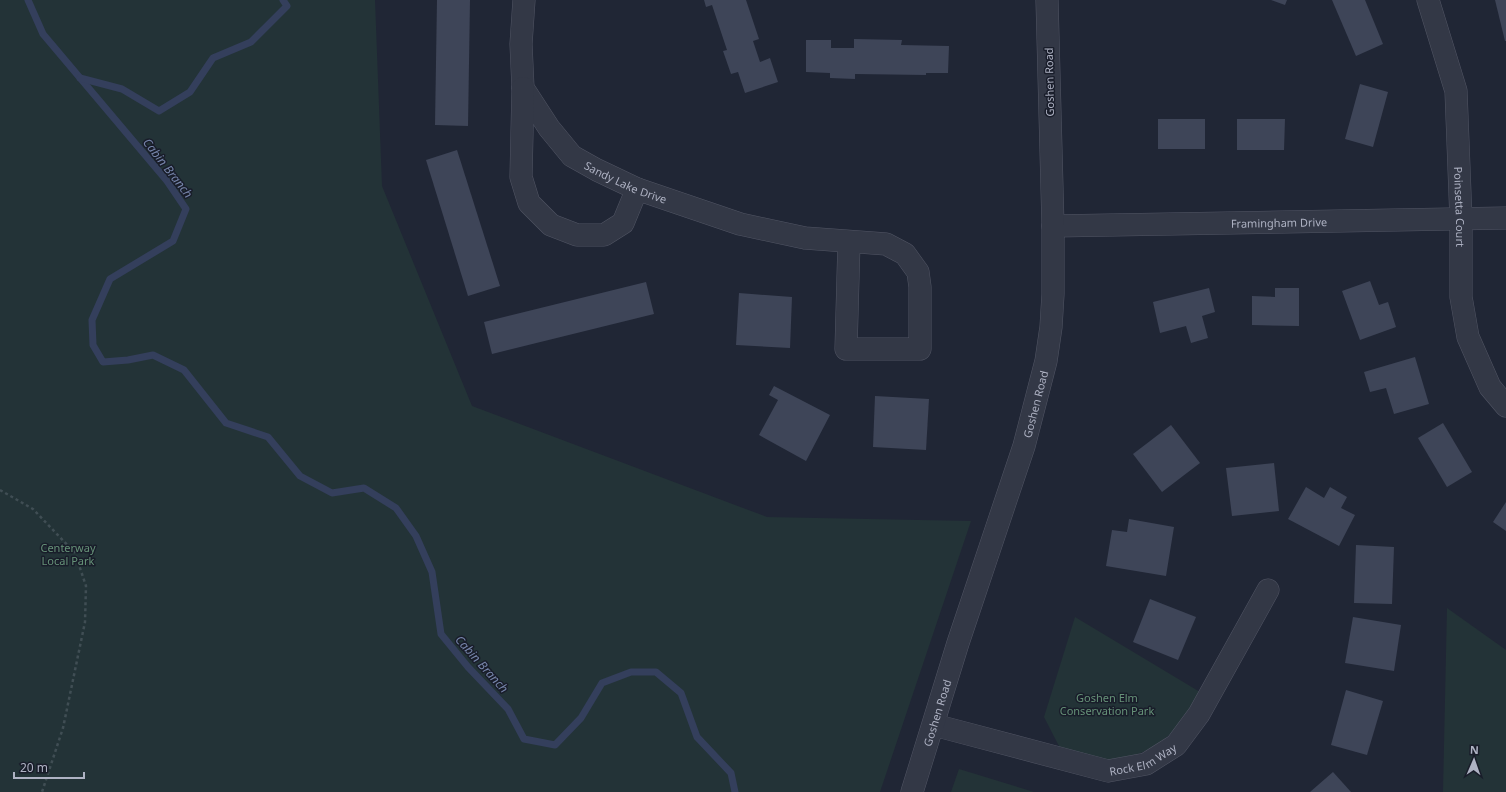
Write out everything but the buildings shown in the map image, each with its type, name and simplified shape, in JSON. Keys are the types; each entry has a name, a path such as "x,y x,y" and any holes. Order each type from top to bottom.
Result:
{"street":[{"path":"524,0 521,44 523,88 521,177 529,203 551,225 577,235 604,234 623,224 637,189"},
{"name":"Goshen Road","path":"912,792 934,725 958,643 1024,446 1043,376 1051,327 1053,294 1053,226 1047,0"},
{"name":"Poinsetta Court","path":"1428,0 1456,91 1461,220 1461,297 1468,337 1490,387 1506,406"},
{"name":"Sandy Lake Drive","path":"523,88 549,128 572,156 637,189 740,224 805,238 886,244 905,254 918,272 920,287 920,349 846,349 849,242"},
{"name":"Framingham Drive","path":"1053,226 1461,220 1506,218"},
{"name":"Rock Elm Way","path":"934,725 1108,771 1146,764 1176,745 1199,714 1268,590"}],"path":[{"path":"0,490 33,508 75,553 86,586 85,622 63,728 42,792"}],"green space":[{"name":"Centerway Local Park","path":"0,0 375,0 382,186 472,406 767,517 971,521 880,792 0,792"},
{"path":"1447,608 1506,650 1506,792 1443,792"},
{"name":"Goshen Elm Conservation Park","path":"1075,617 1200,692 1176,728 1157,745 1135,755 1110,760 1092,759 1061,750 1044,717"},
{"path":"959,769 1034,792 951,792"}],"waterway":[{"name":"Cabin Branch","path":"28,0 43,34 167,181 186,209 173,241 110,279 92,320 93,345 103,362 128,360 153,355 184,370 226,423 268,437 300,476 332,493 364,488 396,508 416,536 432,572 441,634 468,667 508,709 524,739 555,745 581,718 602,683 631,672 656,672 681,693 697,737 731,773 735,792"},
{"path":"80,78 122,89 159,111 190,92 213,58 251,42 287,6 283,0"}]}
